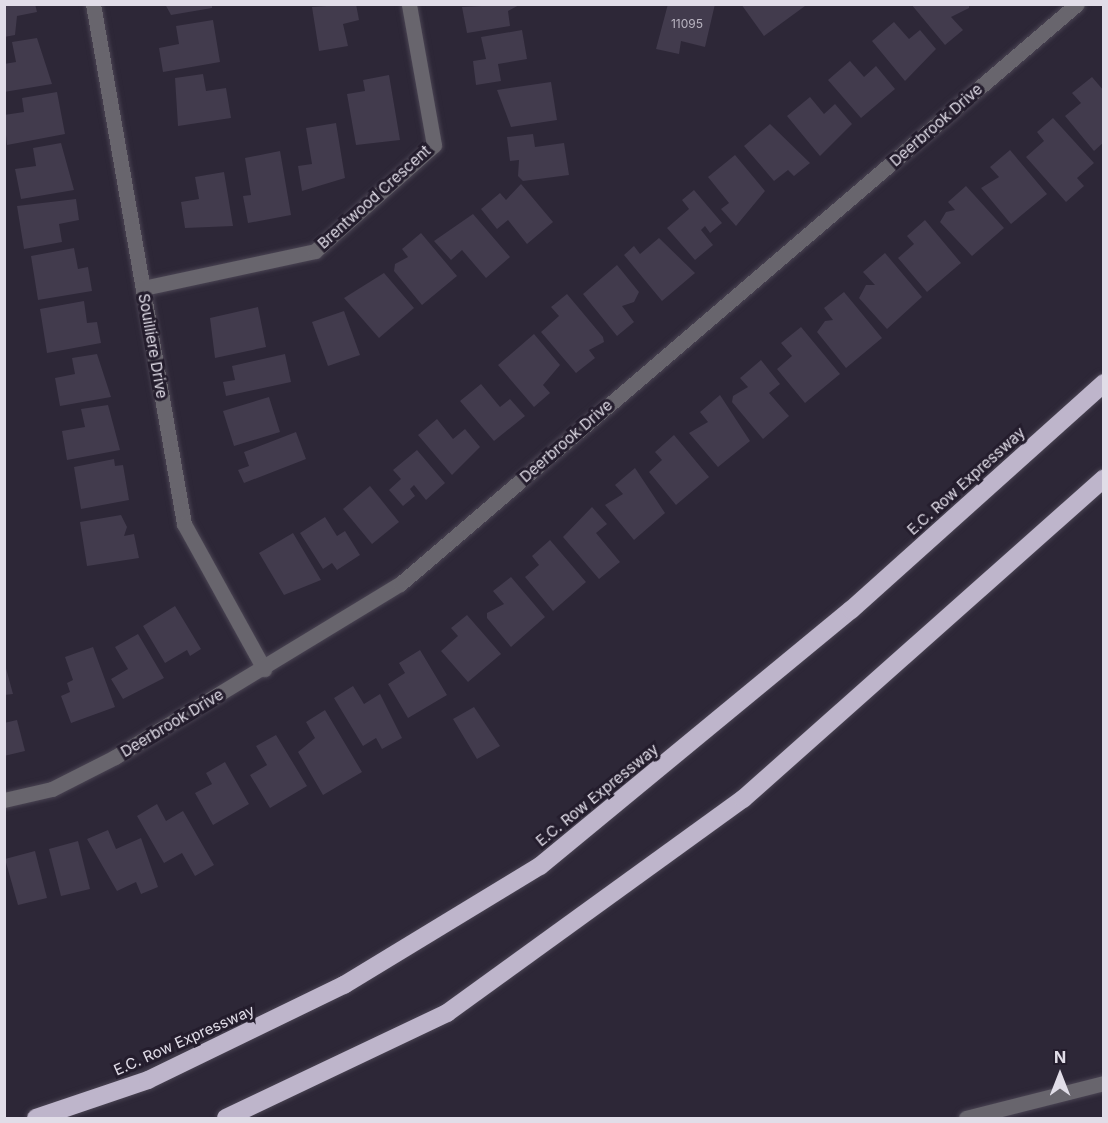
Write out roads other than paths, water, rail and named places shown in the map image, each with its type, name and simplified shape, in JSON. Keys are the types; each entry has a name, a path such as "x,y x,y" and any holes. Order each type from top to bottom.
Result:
{"highway":[{"name":"E.C. Row Expressway","path":"36,1119 148,1080 344,985 540,866 851,610 1104,382"},
{"path":"226,1119 447,1013 734,806 1104,478"}],"street":[{"name":"Souilliere Drive","path":"93,4 184,524 264,669"},
{"name":"Brentwood Crescent","path":"143,288 315,251 434,145 408,4"},
{"name":"Deerbrook Drive","path":"4,800 52,789 264,669 400,584 1077,4"},
{"path":"966,1119 1104,1083"}]}
